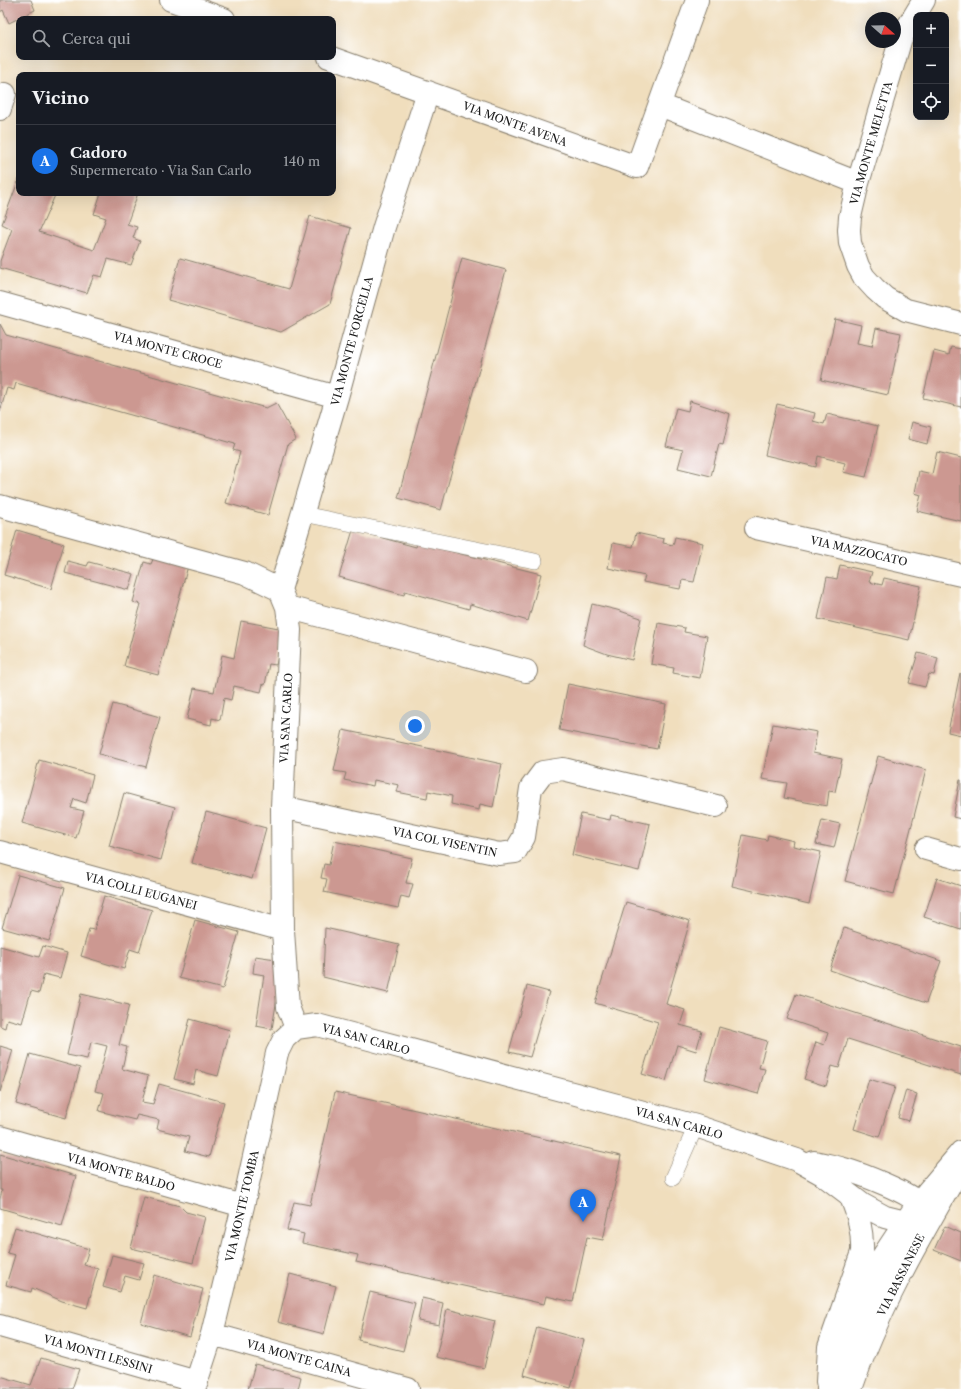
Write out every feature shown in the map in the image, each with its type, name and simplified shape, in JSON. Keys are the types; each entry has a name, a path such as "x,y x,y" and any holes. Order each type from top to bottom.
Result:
{"street":[{"path":"171,0 216,16"},
{"name":"VIA MONTE AVENA","path":"336,59 637,168 697,0"},
{"name":"VIA MONTE MELETTA","path":"924,0 901,38 858,182 850,216 850,236 852,253 864,277 886,298 906,310 961,324"},
{"name":"VIA MONTE FORCELLA","path":"283,599 303,514 384,227 428,92"},
{"path":"660,105 858,182"},
{"name":"VIA MONTE CROCE","path":"0,303 337,397"},
{"path":"0,506 245,573 283,599 526,671"},
{"name":"VIA MAZZOCATO","path":"756,528 961,575"},
{"name":"VIA SAN CARLO","path":"283,599 290,630 282,807 283,930 288,1007 296,1028 316,1025 696,1126 797,1160 825,1164 860,1174 894,1189 917,1218"},
{"name":"VIA COL VISENTIN","path":"282,807 499,854 515,852 524,837 531,788 544,772 563,769 716,806"},
{"path":"926,849 961,859"},
{"name":"VIA COLLI EUGANEI","path":"0,852 283,930"},
{"name":"VIA MONTE TOMBA","path":"195,1385 212,1334 243,1206 277,1053 284,1039 296,1028"},
{"name":"VIA MONTE BALDO","path":"0,1137 243,1206"},
{"name":"VIA BASSANESE","path":"850,1389 878,1322 917,1218 961,1152"},
{"name":"VIA SAN CARLO","path":"797,1160 833,1181 850,1195 880,1215 889,1219 917,1218"},
{"name":"VIA BASSANESE","path":"827,1389 854,1312 883,1256 961,1166"},
{"name":"VIA SAN CARLO","path":"827,1389 829,1347 862,1252 859,1219 850,1195"},
{"name":"VIA MONTI LESSINI","path":"0,1326 195,1385"},
{"name":"VIA MONTE CAINA","path":"212,1334 408,1389"}],"lane":[{"path":"303,514 536,561"},
{"path":"673,1178 696,1126"}],"building":[{"path":"0,0 31,0 35,10 23,16 16,16 16,20 9,23 3,10 0,12"},
{"path":"16,187 16,196 55,196 39,232 94,250 106,218 94,214 100,196 137,196 127,224 137,227 133,238 140,241 131,265 108,259 102,277 94,275 87,293 0,268 0,261 12,229 2,224"},
{"path":"310,216 351,228 330,304 281,332 168,300 180,258 289,289"},
{"path":"462,258 506,270 441,510 398,498"},
{"path":"835,319 861,325 857,343 872,346 876,328 901,333 888,395 821,380"},
{"path":"0,324 6,335 266,408 276,403 296,439 288,444 268,515 226,503 240,452 233,450 235,444 16,383 14,390 7,388 0,412"},
{"path":"951,347 961,349 961,407 923,398 934,351 949,355"},
{"path":"690,401 730,414 723,445 719,444 711,476 678,468 683,450 666,446 676,408 688,411"},
{"path":"777,404 815,413 813,421 824,424 827,414 878,426 866,477 843,472 845,463 818,456 816,467 765,455"},
{"path":"912,422 931,427 927,444 908,439"},
{"path":"937,452 961,458 961,521 917,511 921,495 915,493 919,471 932,474"},
{"path":"17,530 64,544 51,589 4,575"},
{"path":"353,530 416,547 417,543 541,574 528,621 470,604 469,609 405,591 404,595 339,577"},
{"path":"636,533 664,539 663,543 673,545 675,537 703,543 694,582 682,580 680,589 643,582 645,576 608,568 613,543 633,547"},
{"path":"154,557 188,566 158,675 124,666 141,604 133,602 144,562 151,564"},
{"path":"68,561 87,566 89,562 134,574 129,590 65,573"},
{"path":"840,565 872,572 869,582 882,585 884,578 921,586 909,640 818,619 827,577 837,579"},
{"path":"592,604 641,618 632,660 607,654 583,645"},
{"path":"241,621 284,629 276,665 269,664 265,685 263,684 261,692 234,686 231,700 224,698 220,720 212,718 211,725 187,719 194,688 214,692 222,655 234,658"},
{"path":"658,623 685,628 684,632 707,636 700,678 673,673 674,668 651,664"},
{"path":"918,653 938,658 934,675 929,674 925,687 909,683"},
{"path":"960,673 961,674 961,735 948,732"},
{"path":"568,684 666,704 657,749 559,730"},
{"path":"113,704 160,717 146,767 99,754"},
{"path":"773,724 817,732 813,753 842,759 835,792 829,791 827,806 784,798 787,783 762,779"},
{"path":"343,730 502,764 493,807 480,804 479,810 451,804 452,796 428,791 427,798 397,792 399,785 374,780 373,786 344,780 346,773 334,771"},
{"path":"878,756 926,770 894,894 845,881"},
{"path":"39,760 93,775 86,803 74,799 71,808 84,811 76,838 22,823"},
{"path":"961,780 961,819 953,817"},
{"path":"124,793 175,807 161,860 109,846"},
{"path":"206,812 266,828 252,879 192,863"},
{"path":"581,814 610,820 611,815 650,824 639,871 572,855"},
{"path":"822,820 840,824 834,848 816,844"},
{"path":"743,835 767,840 768,835 794,841 793,846 821,852 809,904 732,886"},
{"path":"334,841 412,858 406,883 413,884 409,898 401,896 398,908 324,892 327,879 321,878 324,864 329,865"},
{"path":"18,875 65,888 49,941 2,928"},
{"path":"937,878 961,886 961,929 924,917"},
{"path":"104,896 152,910 139,952 130,949 124,969 81,956 89,929 94,930"},
{"path":"626,902 690,921 666,1004 685,1010 680,1025 702,1031 696,1051 677,1045 666,1081 642,1074 658,1022 595,1003"},
{"path":"195,920 239,932 223,989 179,978"},
{"path":"325,928 399,945 388,993 323,977"},
{"path":"844,928 941,961 926,1003 830,970"},
{"path":"0,946 39,957 43,946 67,953 60,978 44,974 39,993 31,991 22,1023 7,1019 5,1028 0,1026"},
{"path":"255,956 283,960 272,1029 256,1026 264,975 253,973"},
{"path":"527,986 549,992 530,1057 509,1052"},
{"path":"81,994 129,1005 119,1045 127,1047 122,1069 148,1076 142,1102 153,1104 159,1084 224,1102 209,1157 185,1151 189,1137 157,1129 159,1120 137,1115 135,1120 99,1111 104,1093 95,1091 107,1046 91,1042 87,1059 67,1055"},
{"path":"796,994 961,1047 961,1075 848,1039 839,1068 832,1066 826,1086 804,1079 816,1042 824,1045 828,1033 787,1019"},
{"path":"190,1019 230,1030 218,1076 196,1070 193,1084 174,1079"},
{"path":"719,1027 767,1041 759,1068 765,1069 758,1094 705,1079"},
{"path":"0,1046 13,1050 0,1092"},
{"path":"30,1054 80,1068 66,1118 16,1104"},
{"path":"869,1079 895,1087 879,1137 854,1129"},
{"path":"906,1090 917,1094 909,1121 898,1118"},
{"path":"335,1092 621,1156 603,1240 587,1237 573,1302 546,1296 544,1304 356,1262 358,1255 302,1243 304,1234 287,1230 294,1202 310,1205"},
{"path":"0,1154 76,1176 62,1226 0,1208 2,1190 0,1190"},
{"path":"144,1197 180,1206 186,1212 205,1217 193,1263 131,1248"},
{"path":"945,1226 961,1233 961,1261 934,1250"},
{"path":"15,1227 89,1249 84,1265 98,1269 87,1308 62,1301 32,1288 31,1292 6,1285 15,1255 7,1253"},
{"path":"112,1255 144,1263 139,1280 125,1276 120,1292 103,1287"},
{"path":"290,1274 336,1286 324,1334 278,1322"},
{"path":"154,1275 203,1289 190,1337 141,1323"},
{"path":"370,1292 415,1303 403,1351 358,1340"},
{"path":"422,1298 443,1303 439,1325 418,1321"},
{"path":"447,1309 495,1321 484,1368 436,1357"},
{"path":"537,1327 584,1340 571,1388 524,1375"},
{"path":"41,1358 79,1369 72,1389 0,1389 0,1376 31,1385"},
{"path":"255,1364 301,1377 298,1389 248,1389"}],"place":[{"name":"Cadoro","path":"583,1222"}]}
